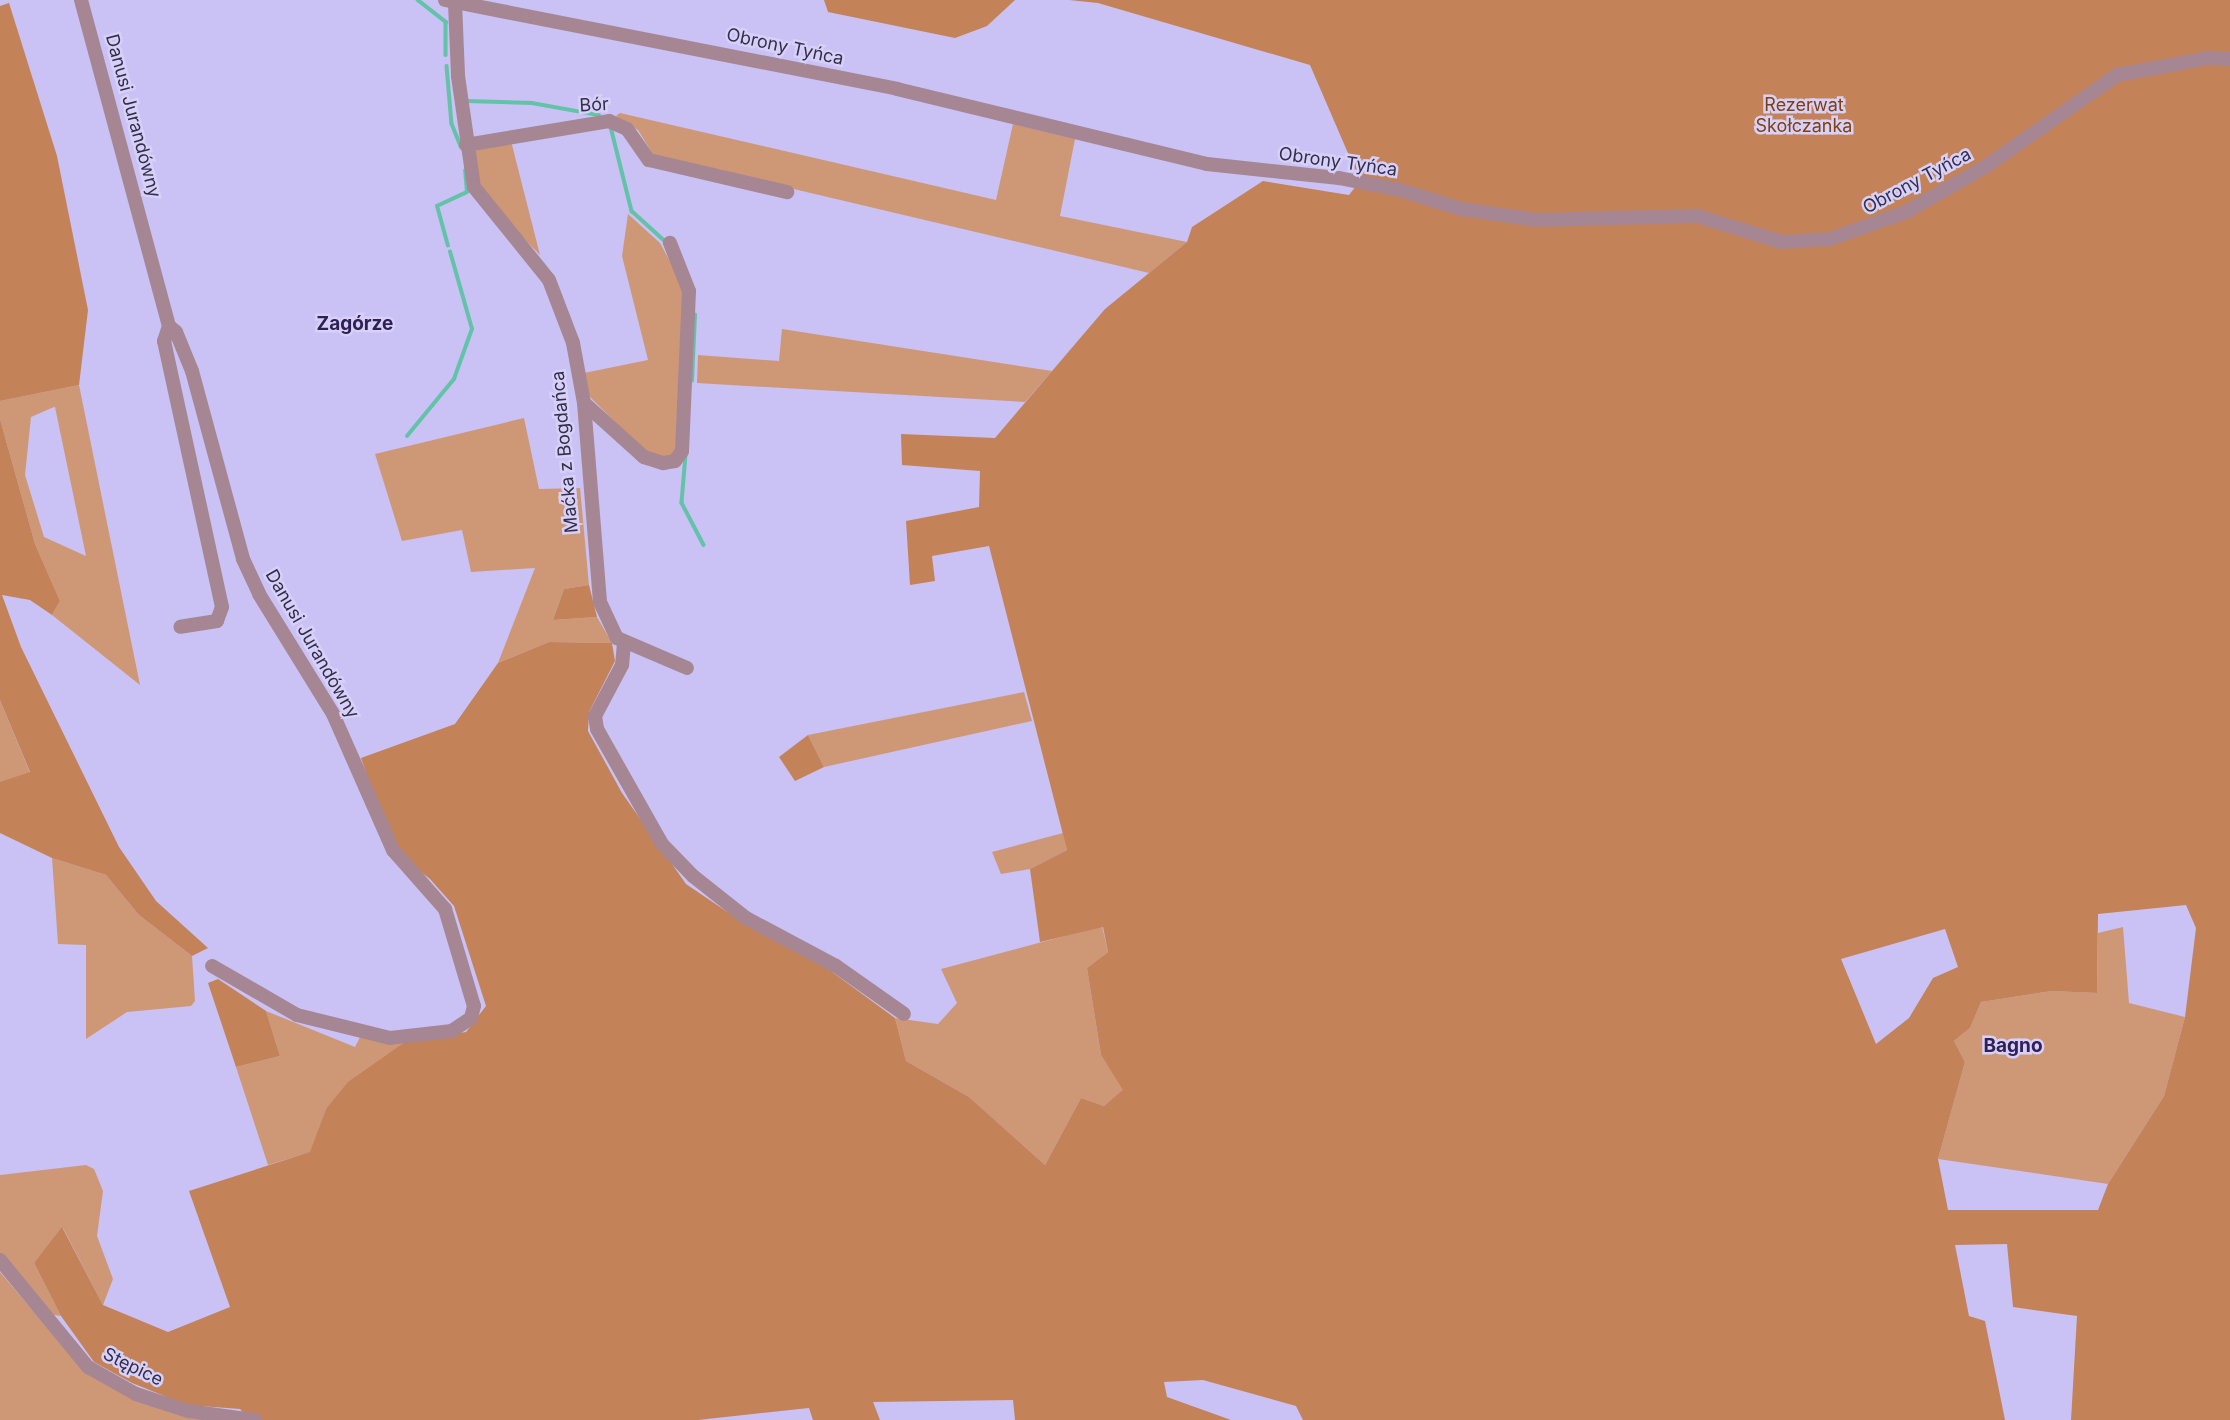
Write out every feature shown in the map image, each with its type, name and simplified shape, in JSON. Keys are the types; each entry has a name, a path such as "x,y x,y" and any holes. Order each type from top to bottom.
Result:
{"street":[{"name":"Danusi Jurandówny","path":"81,0 169,326 176,332 192,372 243,559 259,594 333,714 393,849 445,909 474,1006 471,1018 452,1031 390,1038 298,1015 212,966"},
{"name":"Obrony Tyńca","path":"450,1 526,7 897,89 1207,164 1339,178 1400,190 1461,209 1536,220 1697,216 1781,242 1830,239 1906,212 1985,167 2117,75 2209,58 2230,59"},
{"name":"Maćka z Bogdańca","path":"450,1 466,145 474,187 549,280 563,309 584,404 595,580 607,621 624,643"},
{"name":"Bór","path":"466,145 609,121 627,129 649,160 788,192"},
{"path":"584,404 644,457 663,463 675,461 682,451 689,291 670,243"},
{"path":"169,326 164,341 222,607 217,621 180,627"},
{"path":"687,668 624,643 622,665 595,716 597,729 662,844 746,918 836,966 904,1014"},
{"name":"Stępice","path":"0,1260 88,1367 136,1394 188,1411 255,1420"}],"shaded area":[{"path":"620,113 996,200 1013,124 1075,139 1060,216 1187,242 1149,273 654,156 638,130 616,116"},
{"path":"511,141 540,255 493,207 478,179 474,152 486,144"},
{"path":"628,214 660,243 683,285 680,436 673,455 663,458 647,454 585,392 584,373 648,360 622,256"},
{"path":"782,329 1052,371 1025,402 697,383 698,355 779,361"},
{"path":"79,385 140,685 52,615 60,601 35,544 0,419 0,401","holes":["55,407 86,556 44,537 25,475 31,417"]},
{"path":"524,418 539,489 580,488 589,585 564,589 553,620 597,617 612,643 549,642 498,663 535,568 471,572 462,530 402,541 375,454"},
{"path":"1024,692 1032,721 824,767 808,735"},
{"path":"0,700 30,773 4,785 0,782"},
{"path":"1063,833 1067,850 1030,869 1001,874 992,852"},
{"path":"52,858 106,875 139,915 192,956 195,1001 191,1006 127,1012 86,1039 86,945 58,944"},
{"path":"1102,926 1108,952 1087,968 1101,1055 1124,1090 1104,1106 1081,1098 1045,1165 969,1097 906,1061 895,1018 938,1024 957,1003 941,969"},
{"path":"2123,927 2129,1003 2185,1017 2164,1096 2108,1184 1938,1159 1965,1062 1954,1041 1970,1028 1981,1002 2052,991 2097,993 2098,933"},
{"path":"266,1011 355,1047 360,1037 405,1042 326,1109 311,1152 268,1165 236,1067 280,1056"},
{"path":"86,1165 94,1169 103,1191 97,1236 113,1279 103,1305 63,1228 34,1263 61,1316 48,1314 0,1255 0,1175"},
{"path":"0,1272 84,1371 140,1400 189,1418 234,1420 0,1420"}],"green space":[{"path":"824,0 1015,0 987,26 955,38 828,12"},
{"name":"Rezerwat Skołczanka","path":"1069,0 2230,0 2230,1420 2071,1420 2077,1316 2013,1307 2007,1244 1955,1245 1969,1316 1985,1321 2005,1420 1303,1420 1296,1406 1203,1380 1164,1382 1167,1397 1231,1420 1015,1420 1013,1400 873,1402 880,1420 813,1420 809,1408 698,1420 249,1420 240,1409 187,1405 132,1383 94,1362 61,1316 34,1263 62,1227 103,1305 168,1332 230,1307 189,1191 310,1152 326,1109 348,1082 405,1042 466,1032 486,1006 454,906 430,879 393,850 361,758 455,724 498,663 549,642 612,643 615,661 589,712 588,731 622,793 686,884 748,926 828,969 895,1018 906,1061 969,1097 1045,1165 1081,1098 1104,1106 1123,1090 1101,1055 1087,968 1108,952 1103,927 1040,942 1030,869 1067,850 989,546 932,556 935,581 910,585 906,521 979,507 980,471 902,465 901,434 995,438 1105,309 1187,242 1192,227 1263,181 1349,195 1360,181 1310,65 1098,3","holes":["2186,905 2196,928 2185,1017 2164,1096 2108,1184 2098,1210 1948,1210 1938,1159 1965,1062 1954,1041 1970,1028 1981,1002 2052,991 2097,993 2098,914","1945,929 1958,967 1933,978 1909,1018 1876,1044 1841,959"]},
{"path":"9,3 57,156 88,310 79,385 0,401 0,6"},
{"path":"0,419 35,544 60,601 52,615 30,600 2,595 21,647 119,847 156,901 208,948 192,956 139,915 106,875 52,858 0,833 0,782 30,772 0,700"},
{"path":"589,585 597,617 553,620 564,589"},
{"path":"808,735 824,767 795,781 779,757"},
{"path":"218,979 266,1011 280,1056 236,1067 208,983"}],"waterway":[{"path":"418,0 446,22 446,55"},
{"path":"447,66 452,124 461,146"},
{"path":"466,101 532,103 599,115"},
{"path":"611,127 632,211 664,240"},
{"path":"448,246 437,206 467,192 465,171"},
{"path":"407,436 454,379 472,329 450,252"},
{"path":"692,381 695,315"},
{"path":"686,455 682,503 704,545"}],"district":[{"name":"Zagórze","path":"355,324"},
{"name":"Bagno","path":"2013,1046"}]}
